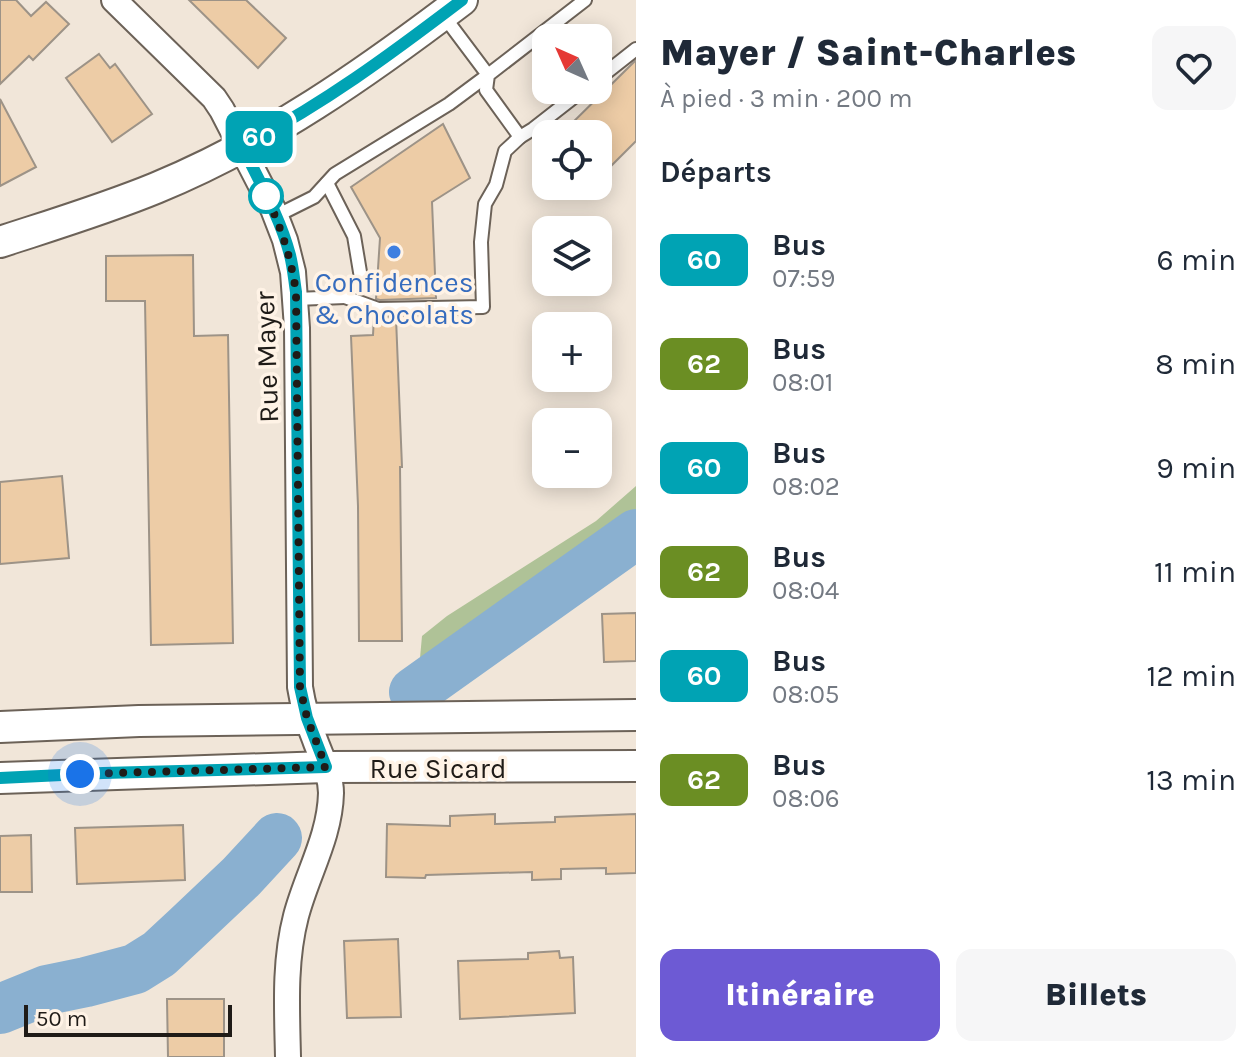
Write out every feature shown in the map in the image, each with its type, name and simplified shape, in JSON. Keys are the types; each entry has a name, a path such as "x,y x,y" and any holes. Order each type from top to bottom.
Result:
{"street":[{"name":"Rue Mayer","path":"114,0 214,98 242,146 276,216 290,255 296,299 300,687 307,718 329,775 331,790 329,819 296,916 290,944 286,989 288,1057"},
{"path":"0,242 154,189 284,125 389,55 452,7"},
{"name":"Rue Sicard","path":"0,727 82,722 636,715"},
{"name":"Rue Sicard","path":"0,778 326,767 636,766"}],"lane":[{"path":"276,216 314,197 335,174 449,104 585,0"},
{"path":"452,7 488,75 486,90 520,137"},
{"path":"612,68 636,49"},
{"path":"296,299 345,297 378,309 483,307 481,242 485,204 496,185 505,151 564,104"},
{"path":"327,183 357,247 361,278 345,297"}],"green space":[{"path":"636,486 636,554 469,662 444,671 420,658 422,636 447,616 596,521"}],"building":[{"path":"0,0 16,0 31,16 46,2 69,24 33,60 29,56 0,84"},
{"path":"189,0 246,0 286,38 258,68"},
{"path":"99,54 110,68 115,64 152,114 112,142 66,78"},
{"path":"636,60 636,141 612,165 612,120 575,120 591,104 612,104 612,84"},
{"path":"0,99 36,167 0,186"},
{"path":"443,124 470,178 432,202 436,298 376,299 380,238 351,187"},
{"path":"193,255 194,336 228,335 233,643 151,645 145,301 106,301 106,256"},
{"path":"374,317 396,318 402,467 402,641 359,641 358,506 351,336 373,335"},
{"path":"62,476 69,558 0,564 0,482"},
{"path":"636,613 636,661 604,662 602,614"},
{"path":"495,814 495,824 555,822 555,817 636,814 636,873 606,874 606,868 561,869 561,879 532,880 532,872 386,877 387,824 450,826 450,816"},
{"path":"183,825 185,880 77,884 75,828"},
{"path":"31,835 32,892 0,892 0,836"},
{"path":"398,939 401,1017 347,1018 344,941"},
{"path":"559,951 560,958 573,957 575,1013 460,1019 458,961 528,959 528,953"},
{"path":"167,999 224,999 224,1057 168,1057"}],"waterway":[{"path":"414,692 636,534"},
{"path":"0,1009 47,990 135,969 159,954 241,877 277,838"}],"bus line":[{"name":"60","path":"0,778 326,767 307,718 300,687 296,292 285,240 242,146 284,125 355,79 462,0"}],"place":[{"name":"Confidences & Chocolats","path":"394,252"}],"route":[{"path":"80,774 326,767 307,718 300,687 296,292 290,255 262,187 266,196"}]}
